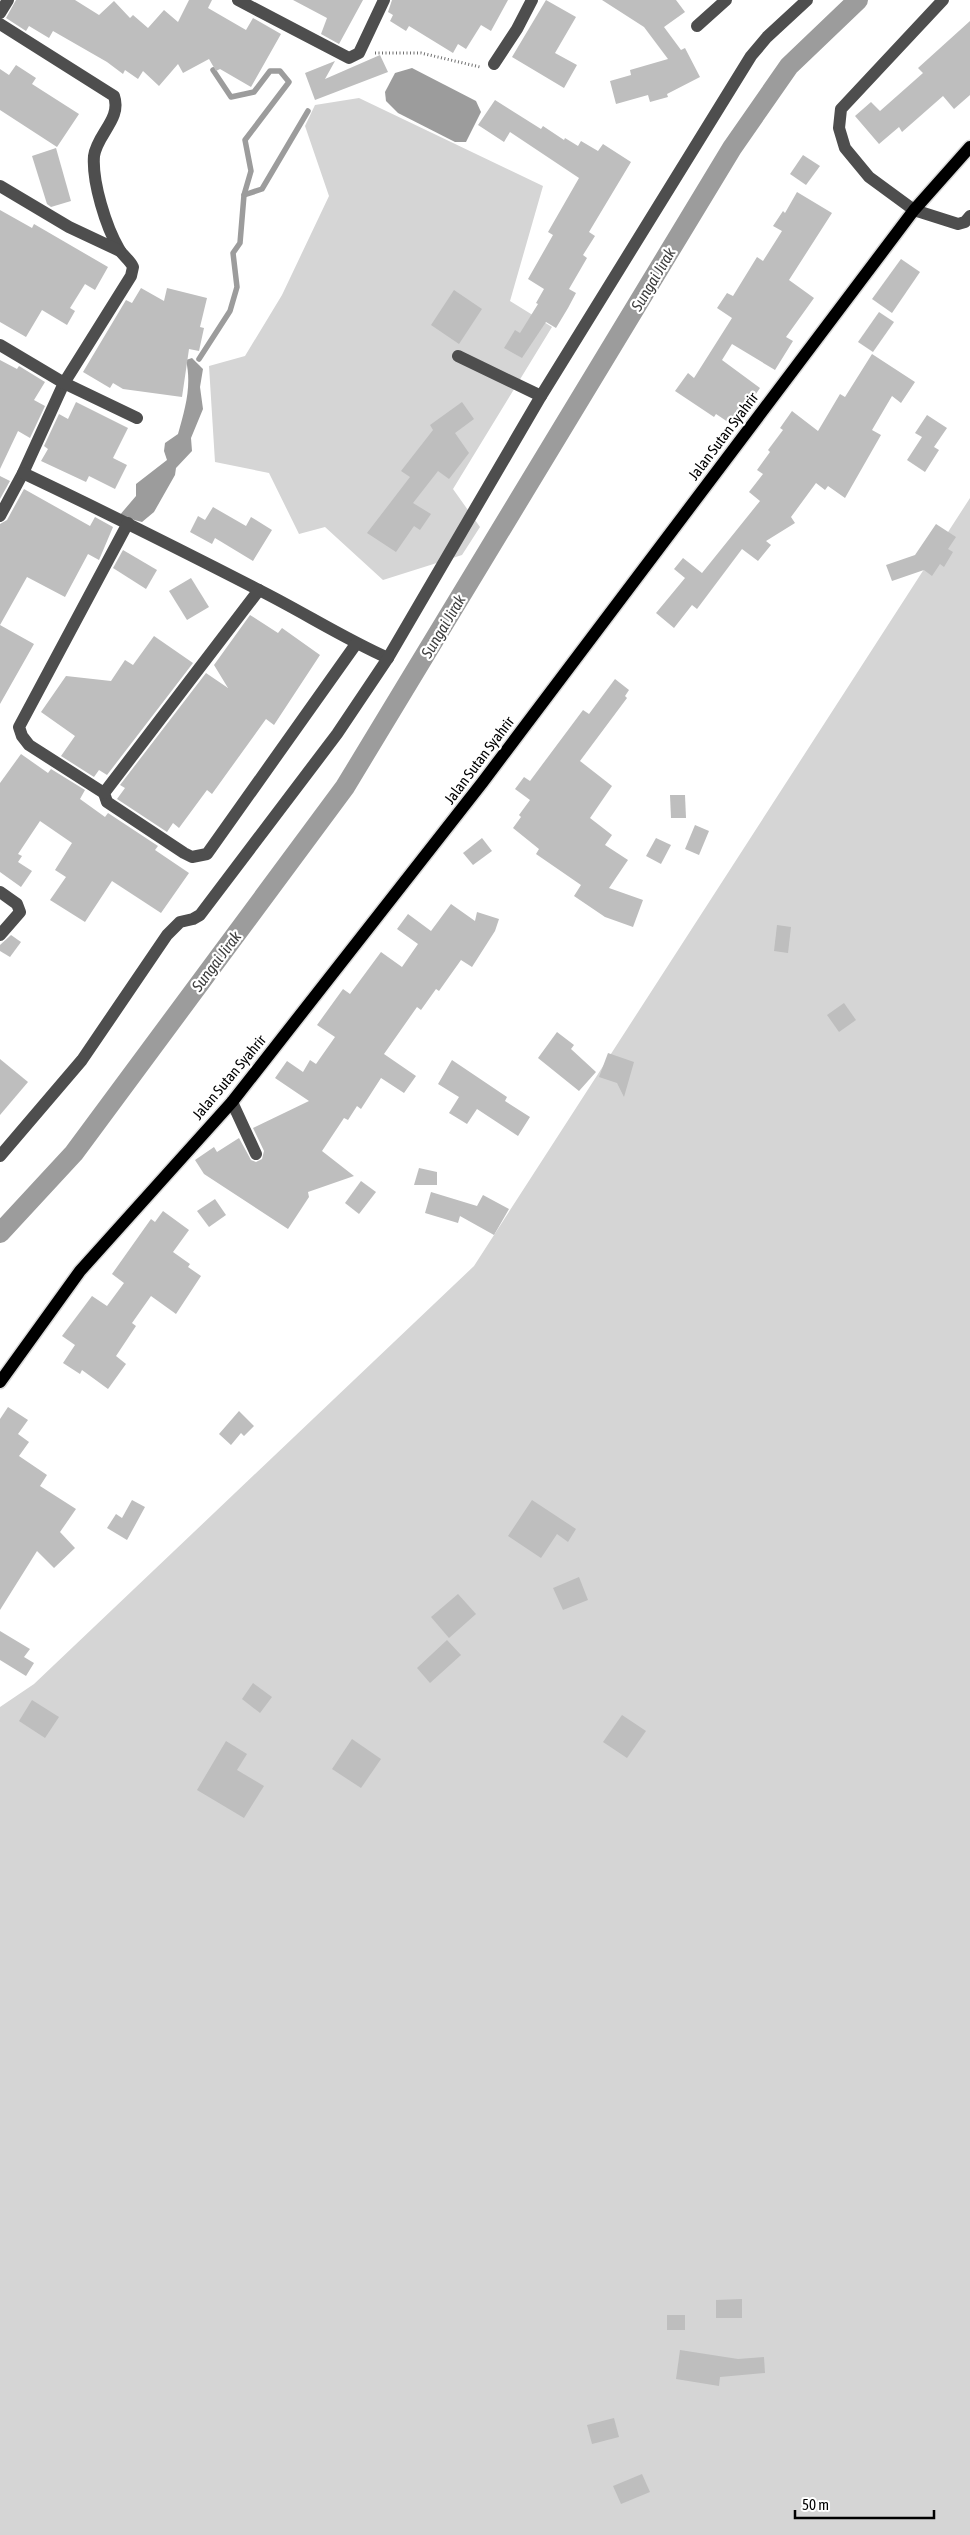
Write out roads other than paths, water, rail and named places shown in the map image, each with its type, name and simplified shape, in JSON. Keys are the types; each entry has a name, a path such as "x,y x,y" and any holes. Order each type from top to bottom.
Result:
{"main road":[{"name":"Jalan Sutan Syahrir","path":"0,1382 80,1271 232,1102 482,783 914,210 970,146"}],"street":[{"path":"0,13 8,0"},
{"path":"238,0 349,58 359,53 384,0"},
{"path":"494,64 532,0"},
{"path":"697,26 726,0"},
{"path":"0,1156 82,1060 167,935 180,922 197,918 211,902 338,734 388,658 541,396 751,56 767,37 807,0"},
{"path":"943,0 841,109 839,128 845,148 869,177 914,210 958,224 965,222 970,216"},
{"path":"0,24 114,96 116,111 114,118 97,143 94,158 108,229 120,251 131,263 133,271 64,383 23,473 0,516"},
{"path":"0,186 69,227 120,251"},
{"path":"0,345 64,383 137,418"},
{"path":"458,356 541,396"},
{"path":"23,473 128,523 259,590 356,644 388,658"},
{"path":"128,523 19,727 22,736 29,745 104,793 107,802 184,853 192,856 207,854 356,644"},
{"path":"104,793 259,590"},
{"path":"0,892 17,904 20,912 0,935"},
{"path":"232,1102 256,1154"}],"waterway":[{"name":"Sungai Jirak","path":"0,1233 74,1153 345,787 732,148 789,66 858,0"},
{"path":"199,359 230,311 237,287 233,253 240,243 244,195 251,171 245,140 289,82 280,71 270,71 254,92 231,97 213,70"},
{"path":"244,195 262,189 308,111"}]}
